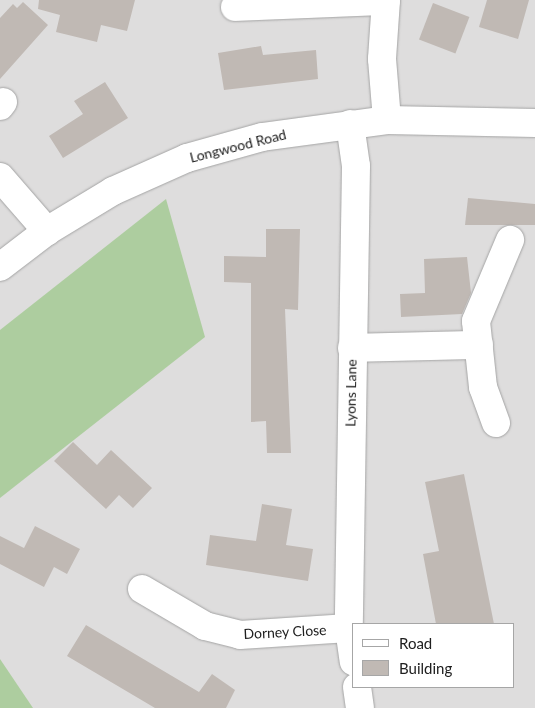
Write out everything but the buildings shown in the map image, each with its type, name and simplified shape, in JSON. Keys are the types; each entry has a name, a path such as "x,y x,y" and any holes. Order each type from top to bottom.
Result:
{"street":[{"path":"235,8 386,1 382,60 387,120"},
{"name":"Longwood Road","path":"0,267 47,231 113,191 187,158 262,137 387,120 535,123"},
{"name":"Lyons Lane","path":"350,124 356,166 349,628 352,648"},
{"path":"0,177 47,231"},
{"path":"496,423 482,387 476,321 510,240"},
{"path":"352,348 479,345"},
{"name":"Dorney Close","path":"142,589 206,626 240,635 349,628"},
{"path":"357,688 360,708"}],"shaded area":[{"path":"0,0 535,0 535,708 0,708"}],"green space":[{"path":"166,199 205,337 0,498 0,330"},
{"path":"0,659 33,708 0,708"}]}
